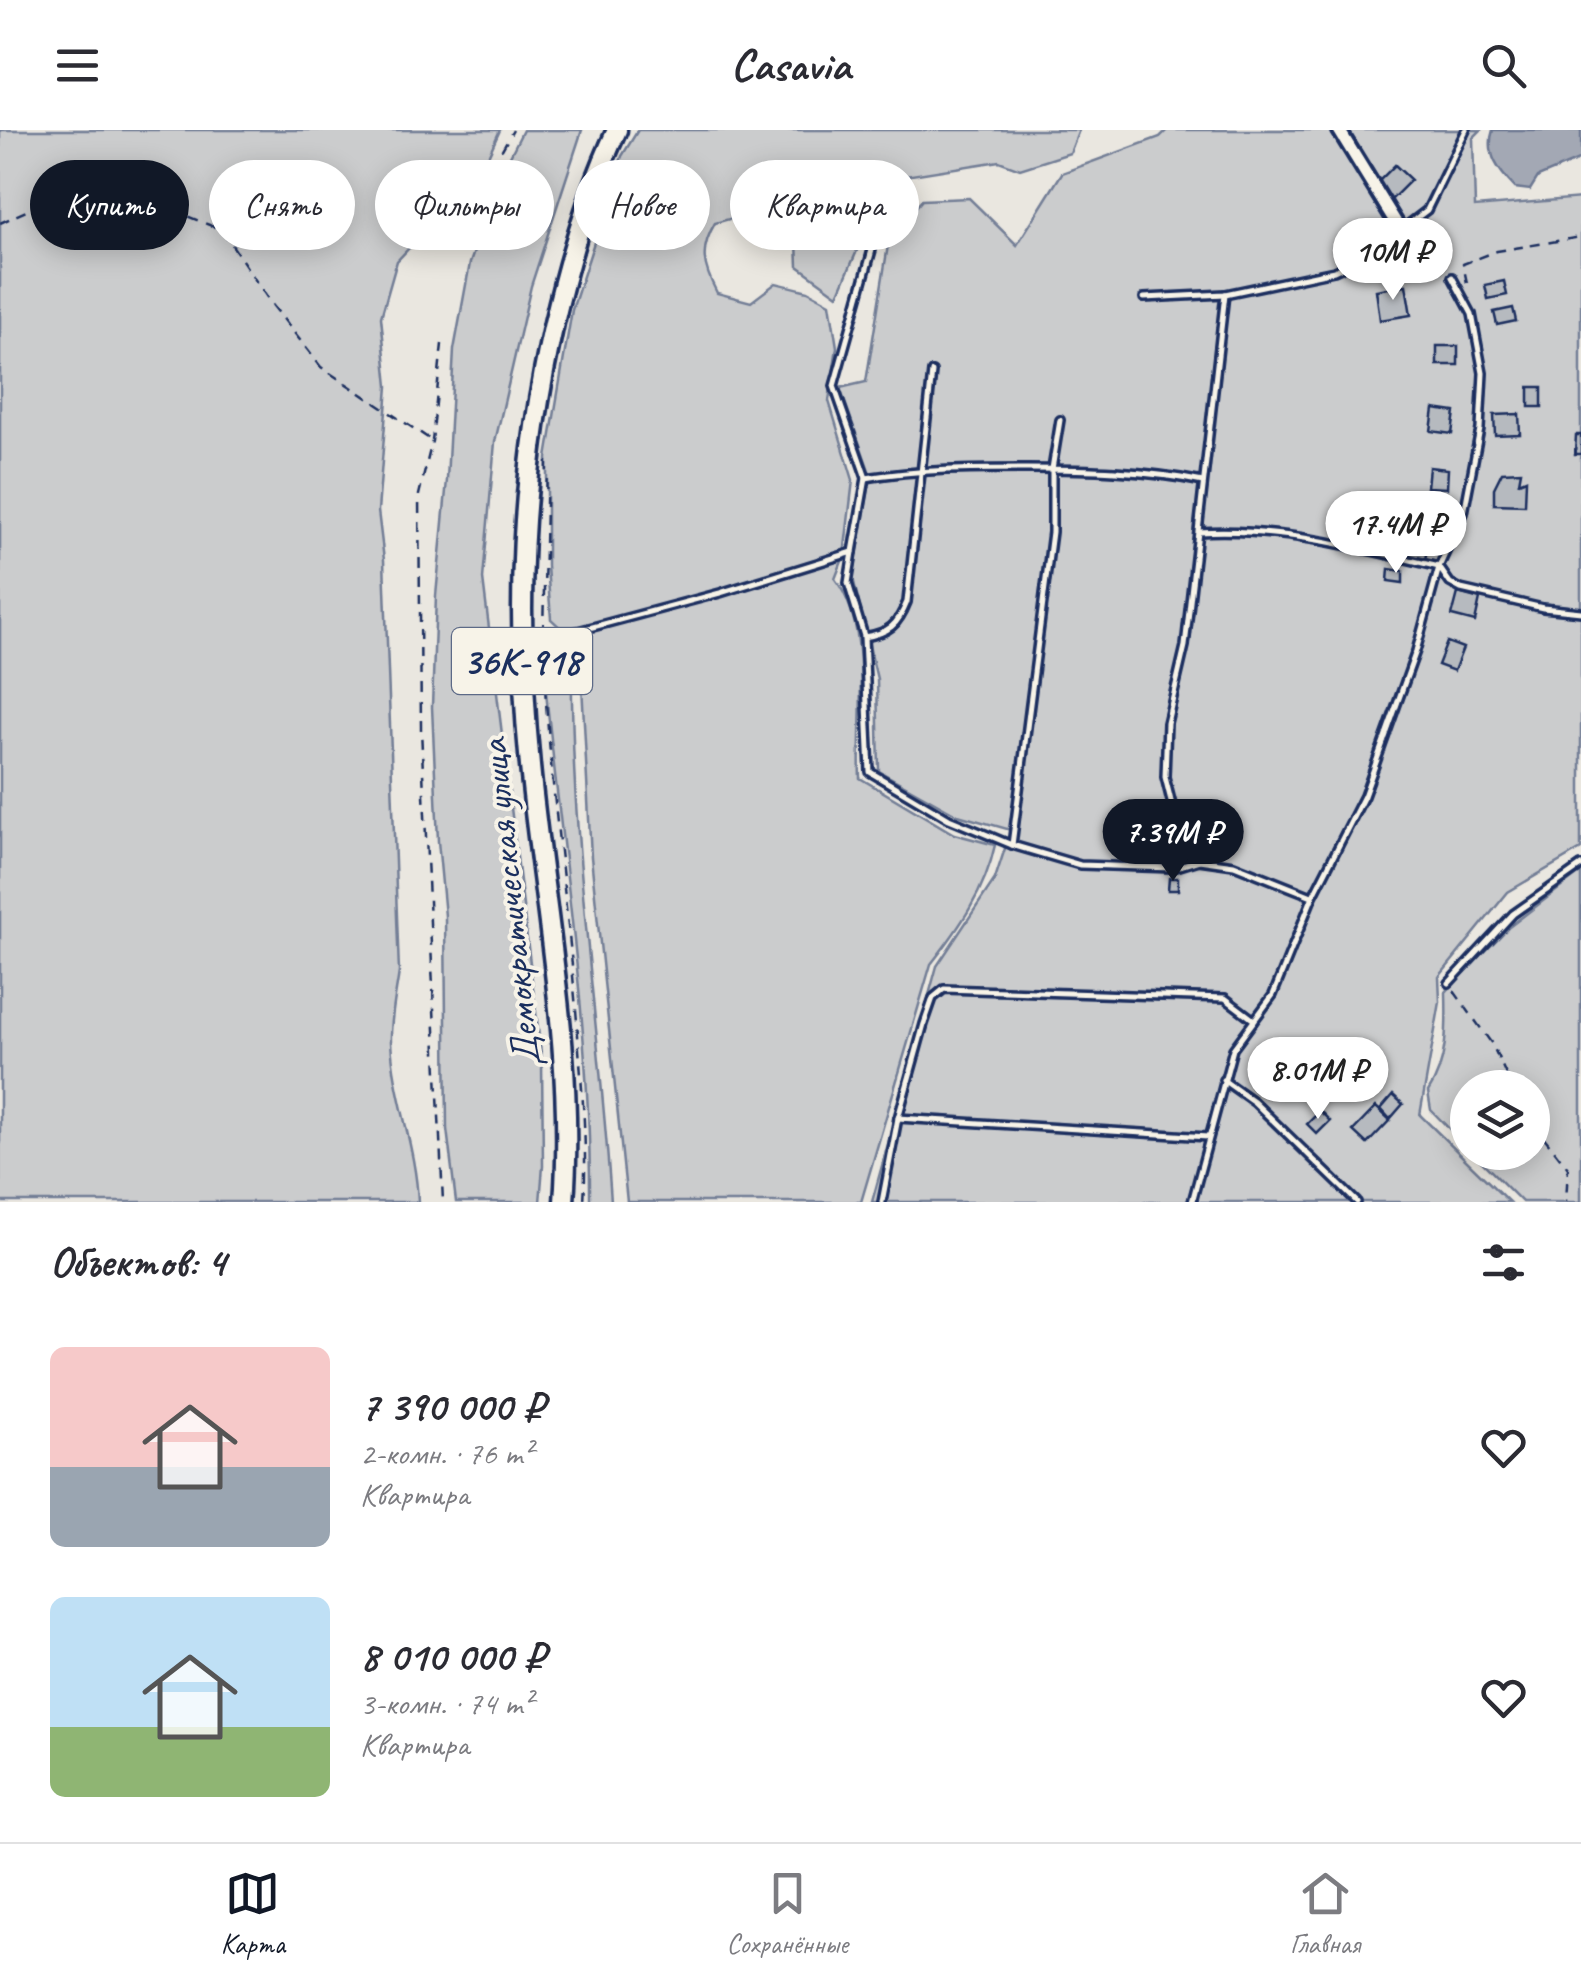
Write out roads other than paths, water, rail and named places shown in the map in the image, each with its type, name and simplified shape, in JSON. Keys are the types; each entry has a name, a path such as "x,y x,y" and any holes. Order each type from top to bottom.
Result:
{"main road":[{"name":"Демократическая улица","path":"564,1202 567,1158 558,992 530,766 521,645 523,524 536,404 567,267 617,130"}],"street":[{"path":"1339,130 1400,231"}],"lane":[{"path":"1144,298 1225,294 1334,271 1367,256 1428,210 1466,130"},
{"path":"872,250 834,386 866,478 848,583 864,638 870,772 949,819 1012,845 1080,865 1174,868 1200,860 1234,866 1313,896"},
{"path":"1192,1202 1233,1049 1273,995 1313,896 1364,796 1416,651 1439,567 1464,514 1480,430 1483,373 1472,314 1452,277"},
{"path":"1200,860 1178,829 1165,777 1167,724 1184,646 1225,294"},
{"path":"864,638 884,634 899,622 907,602 932,372"},
{"path":"1012,845 1052,532 1052,469 1060,420"},
{"path":"866,478 920,469 1052,469 1155,472 1203,482"},
{"path":"1198,532 1229,530 1302,538 1439,567 1461,589 1542,608 1581,612"},
{"path":"521,645 720,593 853,552"},
{"path":"1450,982 1513,914 1581,866"},
{"path":"882,1202 898,1118 932,998 944,989 1225,998 1254,1020"},
{"path":"1223,1080 1254,1102 1357,1202"},
{"path":"898,1118 1208,1137"}]}
